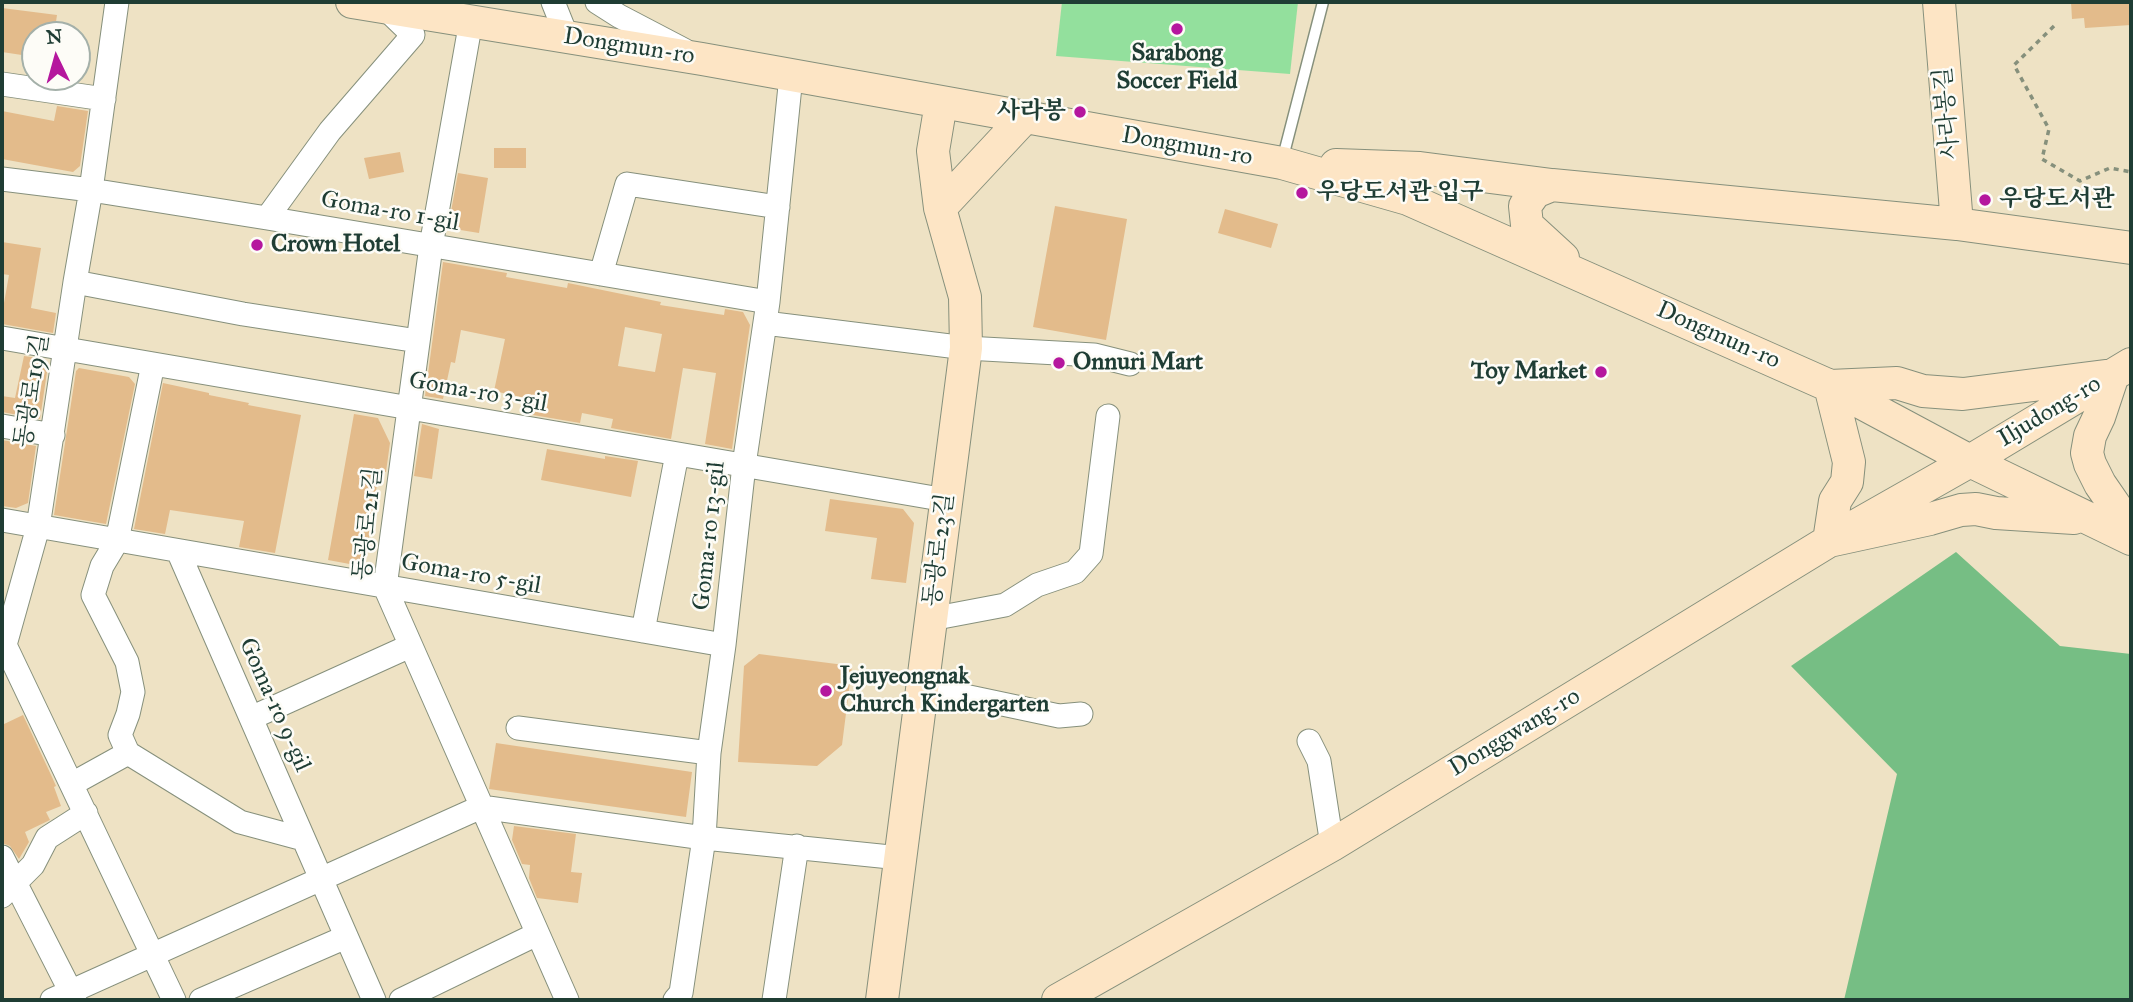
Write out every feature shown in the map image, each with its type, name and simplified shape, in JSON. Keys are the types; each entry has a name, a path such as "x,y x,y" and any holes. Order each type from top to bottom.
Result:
{"main road":[{"name":"Dongmun-ro","path":"352,2 702,60 1282,163 1408,199 1830,386 1970,461 2131,539"},
{"name":"사라봉길","path":"1940,2 1957,224"},
{"name":"동광로23길","path":"886,996 900,858 966,348 965,297 940,208 933,150 941,103"},
{"path":"940,208 1024,118"},
{"path":"1282,163 1420,169 1552,185 1957,224 2131,248"},
{"path":"1552,185 1535,192 1525,206 1527,225 1583,276"},
{"path":"2092,520 1976,509 1961,510 1829,541 1835,501 1847,482 1849,462 1830,386 1898,383 1923,391 1963,394 2122,370"},
{"path":"2122,370 2090,436 2087,453 2100,484 2131,530"},
{"name":"Iljudong-ro","path":"1970,461 2122,370"},
{"name":"Donggwang-ro","path":"1058,1000 1332,845 1829,541 1970,461"}],"street":[{"name":"동광로19길","path":"117,2 91,190 38,527 3,646 72,784 174,1000"},
{"path":"553,2 567,37"},
{"path":"597,2 702,60"},
{"path":"267,218 330,131 413,36 384,7"},
{"name":"동광로21길","path":"471,21 431,246 385,587 567,1000"},
{"name":"Goma-ro 13-gil","path":"675,1000 681,993 704,838 709,753 744,465 766,313 791,76"},
{"path":"2,84 104,99"},
{"name":"Goma-ro 1-gil","path":"2,178 267,218 601,275 766,313 966,348 1094,355 1130,363"},
{"path":"601,275 627,184 778,207"},
{"path":"75,282 243,314 418,341"},
{"name":"Goma-ro 3-gil","path":"2,338 946,500"},
{"path":"153,364 117,541 102,566 93,595 128,662 133,692 120,735 128,752 240,822 303,839"},
{"path":"931,619 1005,605 1037,585 1075,572 1091,554 1108,416"},
{"path":"2,426 53,435"},
{"path":"643,631 677,454"},
{"name":"Goma-ro 5-gil","path":"2,520 724,645"},
{"name":"Goma-ro 9-gil","path":"178,551 374,1000"},
{"path":"251,718 410,646"},
{"path":"922,687 1059,716 1081,714"},
{"path":"519,728 709,753"},
{"path":"1309,741 1319,761 1332,845"},
{"path":"72,784 128,752"},
{"path":"2,857 9,890 66,998 154,955 481,807 704,838 900,858"},
{"path":"9,890 33,865 47,838 86,813"},
{"path":"774,1000 797,846"},
{"path":"401,1000 537,934"},
{"path":"201,1000 346,937"}],"lane":[{"path":"1282,163 1324,2"}],"path":[{"path":"2054,26 2014,65 2049,129 2042,159 2080,181 2110,168 2131,172"}],"green space":[{"name":"Sarabong Soccer Field","path":"1062,2 1298,2 1290,74 1056,56"},
{"path":"1956,552 2060,646 2131,654 2131,1000 1844,1000 1897,774 1791,666"}],"building":[{"path":"2071,2 2131,2 2131,25 2085,28 2084,18 2072,19"},
{"path":"2,8 57,15 56,21 21,21 21,55 2,52"},
{"path":"57,106 88,111 80,166 73,172 2,159 2,111 54,121"},
{"path":"494,148 526,148 526,168 494,168"},
{"path":"400,152 404,172 369,179 364,158"},
{"path":"458,173 488,178 479,233 448,228"},
{"path":"1055,206 1127,219 1106,340 1033,327"},
{"path":"1225,209 1278,224 1271,248 1218,233"},
{"path":"2,242 41,248 31,308 56,313 53,333 2,324 2,302 4,303 9,275 2,274"},
{"path":"443,262 507,273 506,277 567,288 568,283 661,302 660,305 724,315 725,309 743,312 750,325 732,449 705,444 716,373 683,368 671,439 611,428 613,419 582,413 580,423 527,414 530,399 494,391 505,339 461,330 455,363 451,362 443,399 425,396","holes":["625,327 662,334 655,372 618,366"]},
{"path":"24,356 38,358 47,372 40,419 2,412 2,396 15,398"},
{"path":"79,368 129,377 135,384 106,524 54,515 76,371"},
{"path":"163,383 249,403 248,405 301,415 275,553 239,547 244,521 170,510 165,534 134,529"},
{"path":"354,414 378,418 390,443 386,472 379,471 366,556 355,565 328,560"},
{"path":"422,424 439,429 432,479 414,476"},
{"path":"2,440 36,446 28,503 16,508 2,506"},
{"path":"547,449 605,459 605,456 638,461 631,497 541,480"},
{"path":"830,499 903,509 914,523 906,583 871,579 877,538 825,531"},
{"path":"759,654 852,666 842,745 817,766 738,762 744,666"},
{"path":"23,715 56,786 54,787 61,806 46,812 50,820 25,832 29,842 19,859 10,846 2,843 2,725"},
{"path":"496,743 692,772 686,817 489,789"},
{"path":"514,826 576,834 571,872 582,873 578,903 537,898 529,878 530,865 522,864 512,840"}],"place":[{"name":"Sarabong Soccer Field","path":"1177,29"},
{"name":"사라봉","path":"1080,112"},
{"name":"우당도서관 입구","path":"1302,193"},
{"name":"우당도서관","path":"1985,200"},
{"name":"Crown Hotel","path":"257,245"},
{"name":"Onnuri Mart","path":"1059,363"},
{"name":"Toy Market","path":"1601,372"},
{"name":"Jejuyeongnak Church Kindergarten","path":"826,691"}]}
